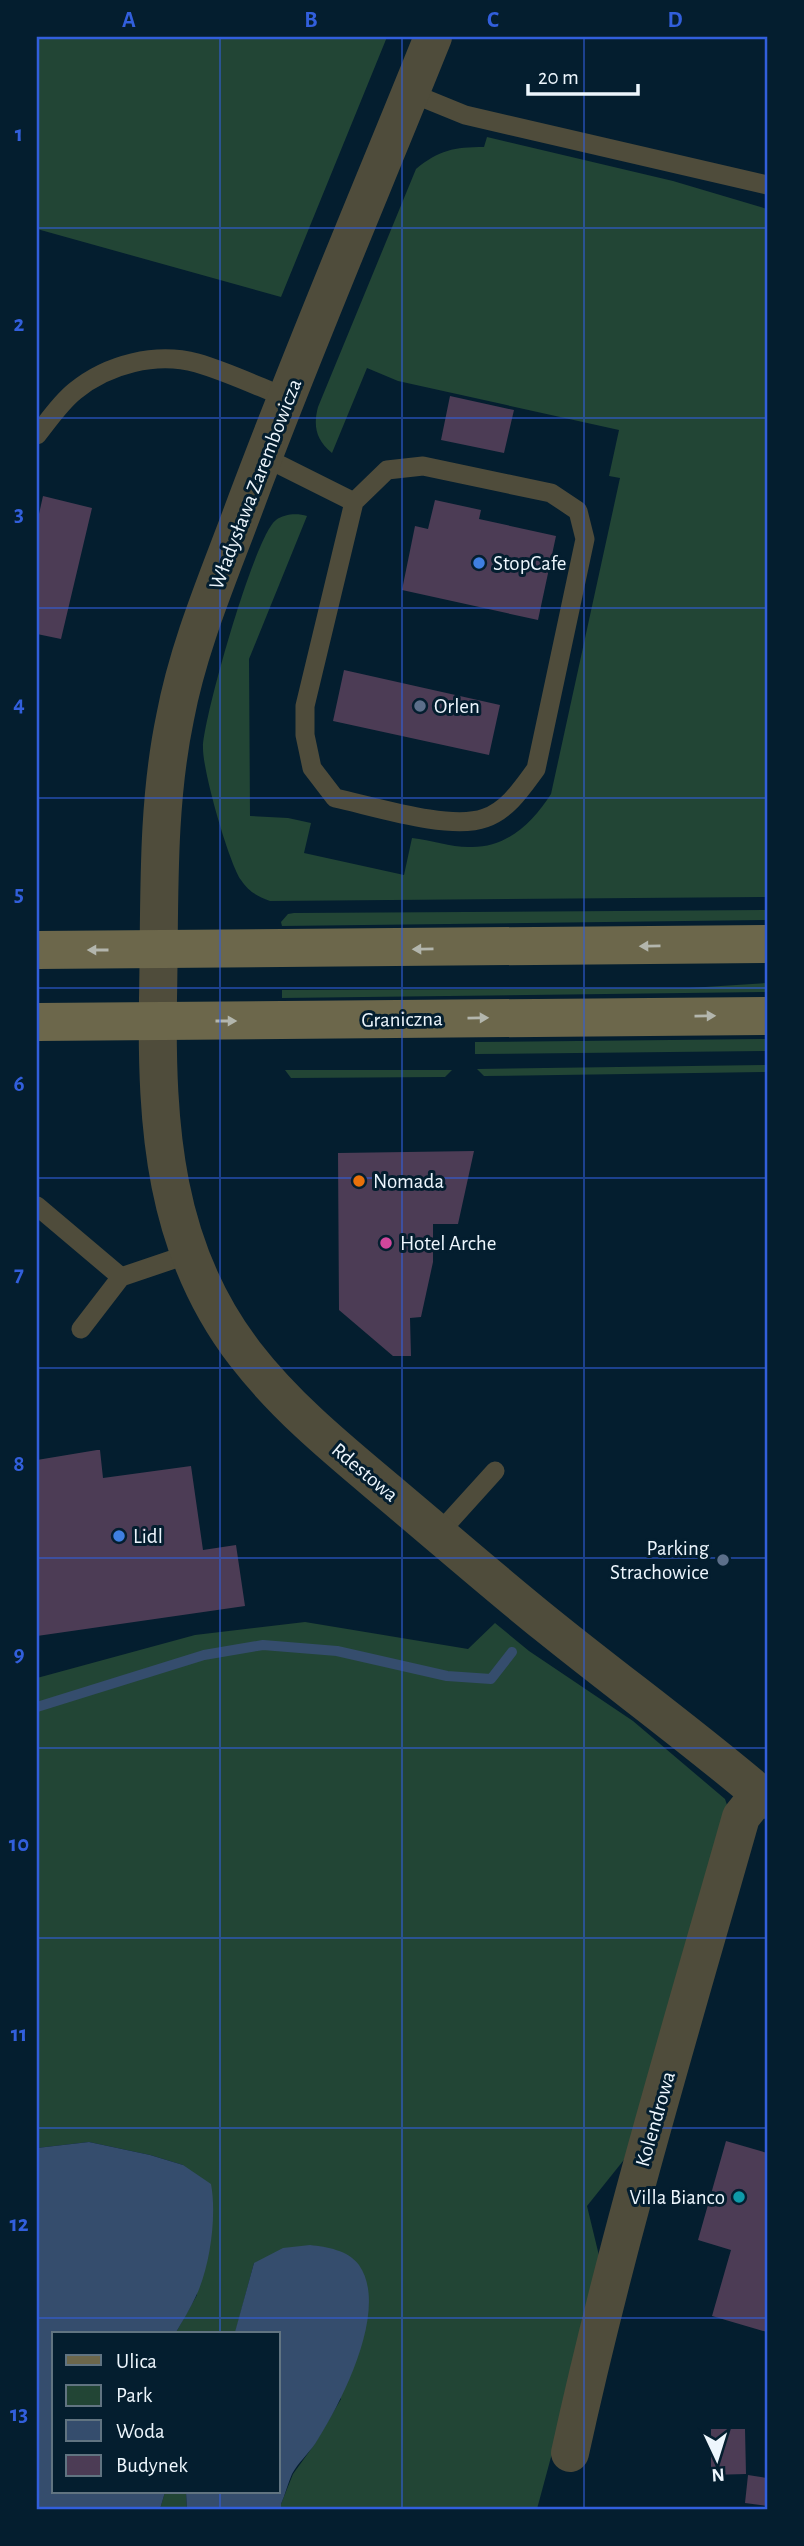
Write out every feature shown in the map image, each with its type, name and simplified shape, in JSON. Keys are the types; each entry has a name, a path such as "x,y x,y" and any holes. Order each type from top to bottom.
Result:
{"main road":[{"path":"37,950 767,944"},
{"name":"Graniczna","path":"37,1022 767,1016"}],"street":[{"name":"Władysława Zarembowicza","path":"158,1021 163,805 175,713 201,625 264,457 433,37"},
{"name":"Rdestowa","path":"158,1021 158,1072 167,1168 179,1227 212,1303 230,1334 270,1384 331,1443 545,1623 764,1796"},
{"name":"Kolendrowa","path":"570,2453 596,2334 632,2198 741,1817 764,1796"}],"lane":[{"path":"411,93 465,115 767,185"},
{"path":"37,435 59,407 92,379 110,370 150,360 170,359 195,363 287,398"},
{"path":"264,457 354,502"},
{"path":"423,466 551,494 578,511 585,539 536,769 515,798 486,818 452,823 335,798 312,768 305,735 305,706 354,502 387,470 423,466"},
{"path":"37,1206 121,1277"},
{"path":"81,1329 121,1277 189,1254"},
{"path":"438,1534 495,1471"}],"green space":[{"path":"37,37 387,37 281,297 37,229"},
{"path":"487,137 673,181 767,209 767,897 270,901 244,884 230,855 207,775 203,747 206,729 232,628 256,557 276,520 287,515 307,516 249,659 250,816 288,818 311,823 304,853 404,875 412,838 465,847 497,843 528,823 551,794 620,478 609,476 619,430 398,381 367,368 332,453 319,438 316,426 318,407 416,169 447,151 484,147"},
{"path":"767,910 767,920 282,926 281,922 288,914 294,913"},
{"path":"767,983 767,992 282,998 282,990 689,988"},
{"path":"767,1039 767,1051 475,1054 475,1042"},
{"path":"767,1065 767,1072 484,1076 477,1069"},
{"path":"285,1070 452,1070 445,1077 291,1078"},
{"path":"305,1622 468,1649 495,1623 529,1651 633,1721 725,1799 728,1808 635,2146 587,2206 602,2268 537,2509 281,2509 293,2474 341,2399 254,2263 236,2332 176,2332 197,2295 183,2165 89,2142 37,2148 37,1678 195,1635"},
{"path":"164,2494 186,2494 187,2509 160,2509"}],"water":[{"path":"89,2142 183,2165 211,2184 213,2226 205,2271 189,2311 176,2332 52,2332 52,2494 164,2494 160,2509 37,2509 37,2148"},
{"path":"310,2245 330,2248 349,2256 359,2265 367,2284 369,2306 366,2330 349,2381 326,2427 292,2474 281,2509 187,2509 186,2494 280,2494 280,2332 235,2332 254,2263 283,2248"}],"building":[{"path":"450,396 514,410 504,453 441,440"},
{"path":"43,496 92,508 61,639 37,634 37,523"},
{"name":"StopCafe","path":"435,500 481,510 479,519 556,536 538,620 402,590 415,526 428,529"},
{"path":"344,670 500,705 489,755 333,721"},
{"name":"Hotel Arche","path":"474,1151 458,1224 433,1224 433,1262 421,1317 410,1318 411,1356 393,1356 339,1310 338,1153"},
{"name":"Lidl","path":"100,1450 103,1478 191,1466 203,1550 236,1545 245,1606 37,1636 37,1460"},
{"name":"Villa Bianco","path":"726,2141 767,2153 767,2332 712,2316 731,2250 698,2240"},
{"path":"711,2429 745,2429 746,2474 711,2475"},
{"path":"748,2475 767,2478 767,2506 745,2503"}],"waterway":[{"path":"37,1707 204,1655 263,1645 337,1651 447,1676 491,1679 512,1652"}],"place":[{"name":"StopCafe","path":"479,563"},
{"name":"Orlen","path":"420,706"},
{"name":"Nomada","path":"359,1181"},
{"name":"Hotel Arche","path":"386,1243"},
{"name":"Lidl","path":"119,1536"},
{"name":"Parking Strachowice","path":"723,1560"},
{"name":"Villa Bianco","path":"739,2197"}]}
